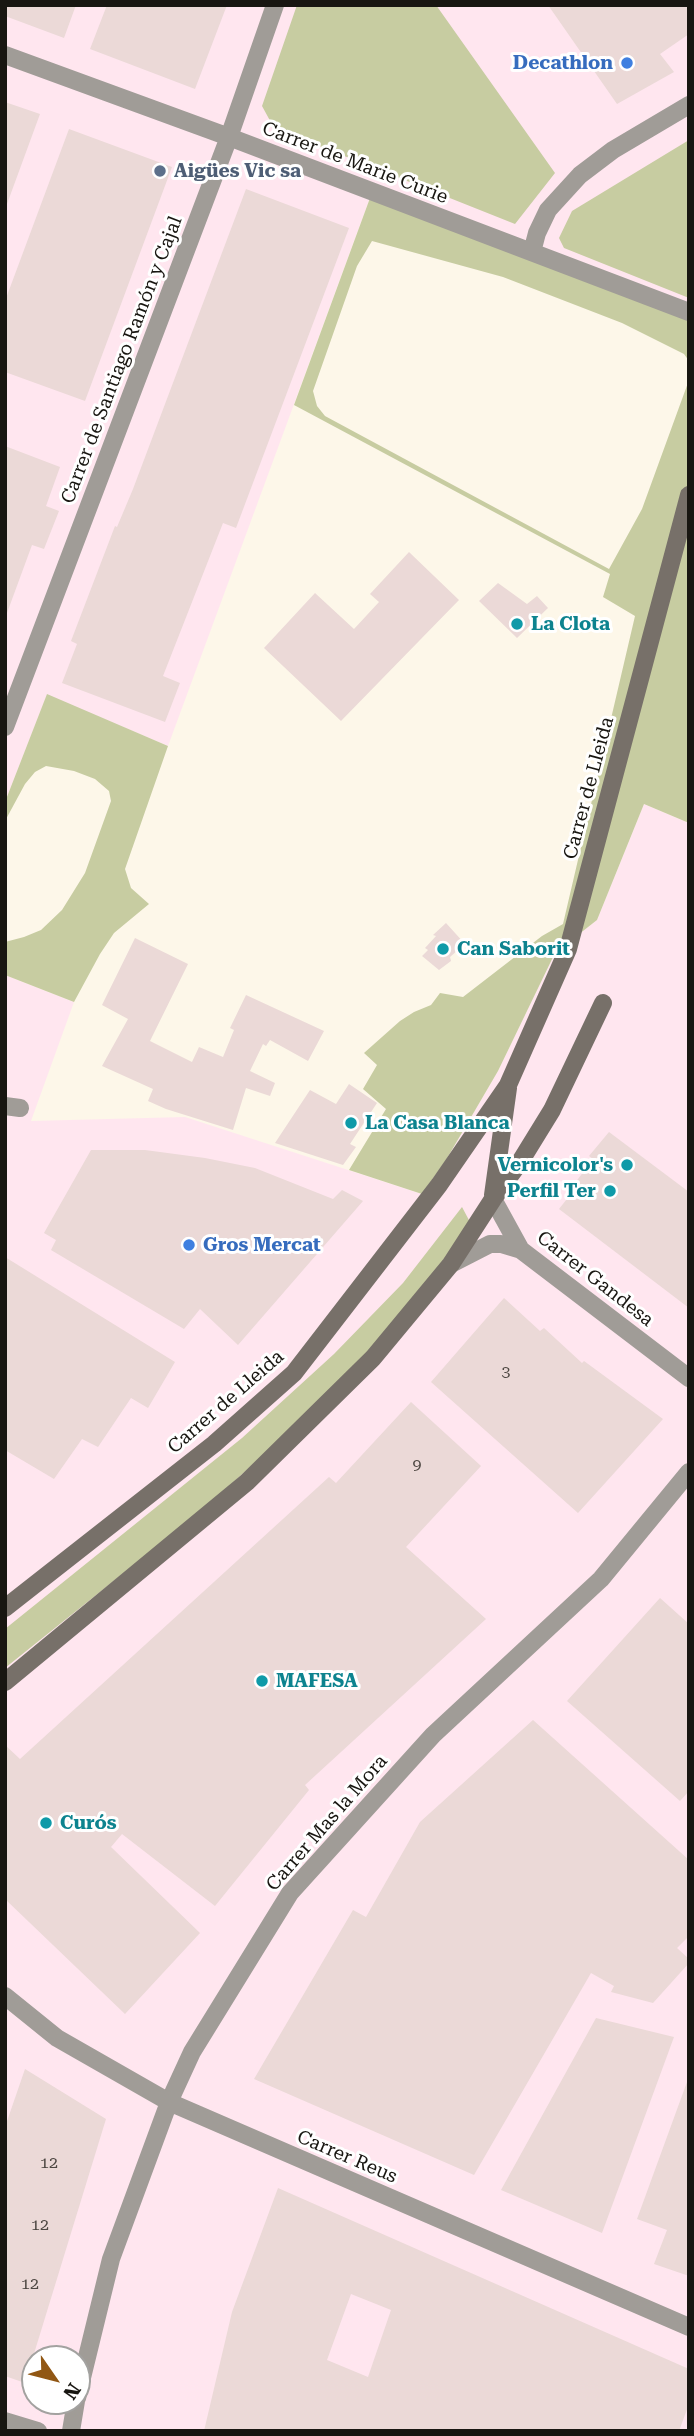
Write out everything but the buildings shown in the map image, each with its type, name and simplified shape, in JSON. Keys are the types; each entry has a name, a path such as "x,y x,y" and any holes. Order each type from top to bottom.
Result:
{"street":[{"name":"Carrer de Santiago Ramón y Cajal","path":"5,727 229,137 275,5"},
{"name":"Carrer de Marie Curie","path":"5,55 689,312"},
{"path":"532,252 548,210 580,175 613,150 689,106"},
{"name":"Carrer de Lleida","path":"5,1608 214,1444 293,1374 439,1185 508,1085 568,949 689,495"},
{"name":"Carrer de Lleida","path":"5,1682 247,1482 373,1358 451,1264 520,1162 552,1111 603,1003"},
{"name":"Carrer de Lleida","path":"493,1199 508,1085"},
{"name":"Carrer Gandesa","path":"493,1199 521,1250 689,1378"},
{"path":"451,1264 490,1244 521,1250"},
{"name":"Carrer Mas la Mora","path":"90,2345 111,2259 169,2102 192,2052 290,1893 430,1738 601,1579 689,1472"},
{"name":"Carrer Reus","path":"5,1996 57,2038 169,2102 689,2327"},
{"path":"5,2421 38,2431"}],"shaded area":[{"path":"5,5 689,5 689,321 370,198 168,746 47,695 5,802"},
{"path":"644,804 689,823 689,2431 5,2431 5,975 74,1002 31,1121 185,1117 422,1194 446,1160 498,1071 555,953 597,920"}],"green space":[{"path":"297,5 436,5 555,173 515,224 274,128 262,106"},
{"path":"689,140 689,298 564,248 559,238 572,211"},
{"path":"370,198 689,321 689,361 684,354 622,323 503,277 372,241 357,266 313,391 317,406 325,416 609,569 642,509 689,380 689,823 644,804 597,920 555,953 498,1071 446,1160 422,1194 349,1170 386,1109 363,1089 377,1065 364,1053 400,1021 431,1005 440,993 463,997 542,936 563,924 635,616 603,597 610,574 294,405"},
{"path":"47,694 168,746 125,869 131,888 149,904 114,933 74,1002 5,975 5,942 41,930 62,910 85,873 111,801 109,791 95,779 74,771 46,766 35,772 25,784 5,821 5,802"},
{"path":"462,1207 470,1222 436,1271 370,1350 283,1437 206,1507 5,1668 5,1629 242,1438 334,1354 403,1283"}],"place":[{"name":"Decathlon","path":"627,63"},
{"name":"Aigües Vic sa","path":"160,171"},
{"name":"La Clota","path":"517,624"},
{"name":"Can Saborit","path":"443,949"},
{"name":"La Casa Blanca","path":"351,1123"},
{"name":"Vernicolor's","path":"627,1165"},
{"name":"Perfil Ter","path":"610,1191"},
{"name":"Gros Mercat","path":"189,1245"},
{"name":"MAFESA","path":"262,1681"},
{"name":"Curós","path":"46,1823"}]}
